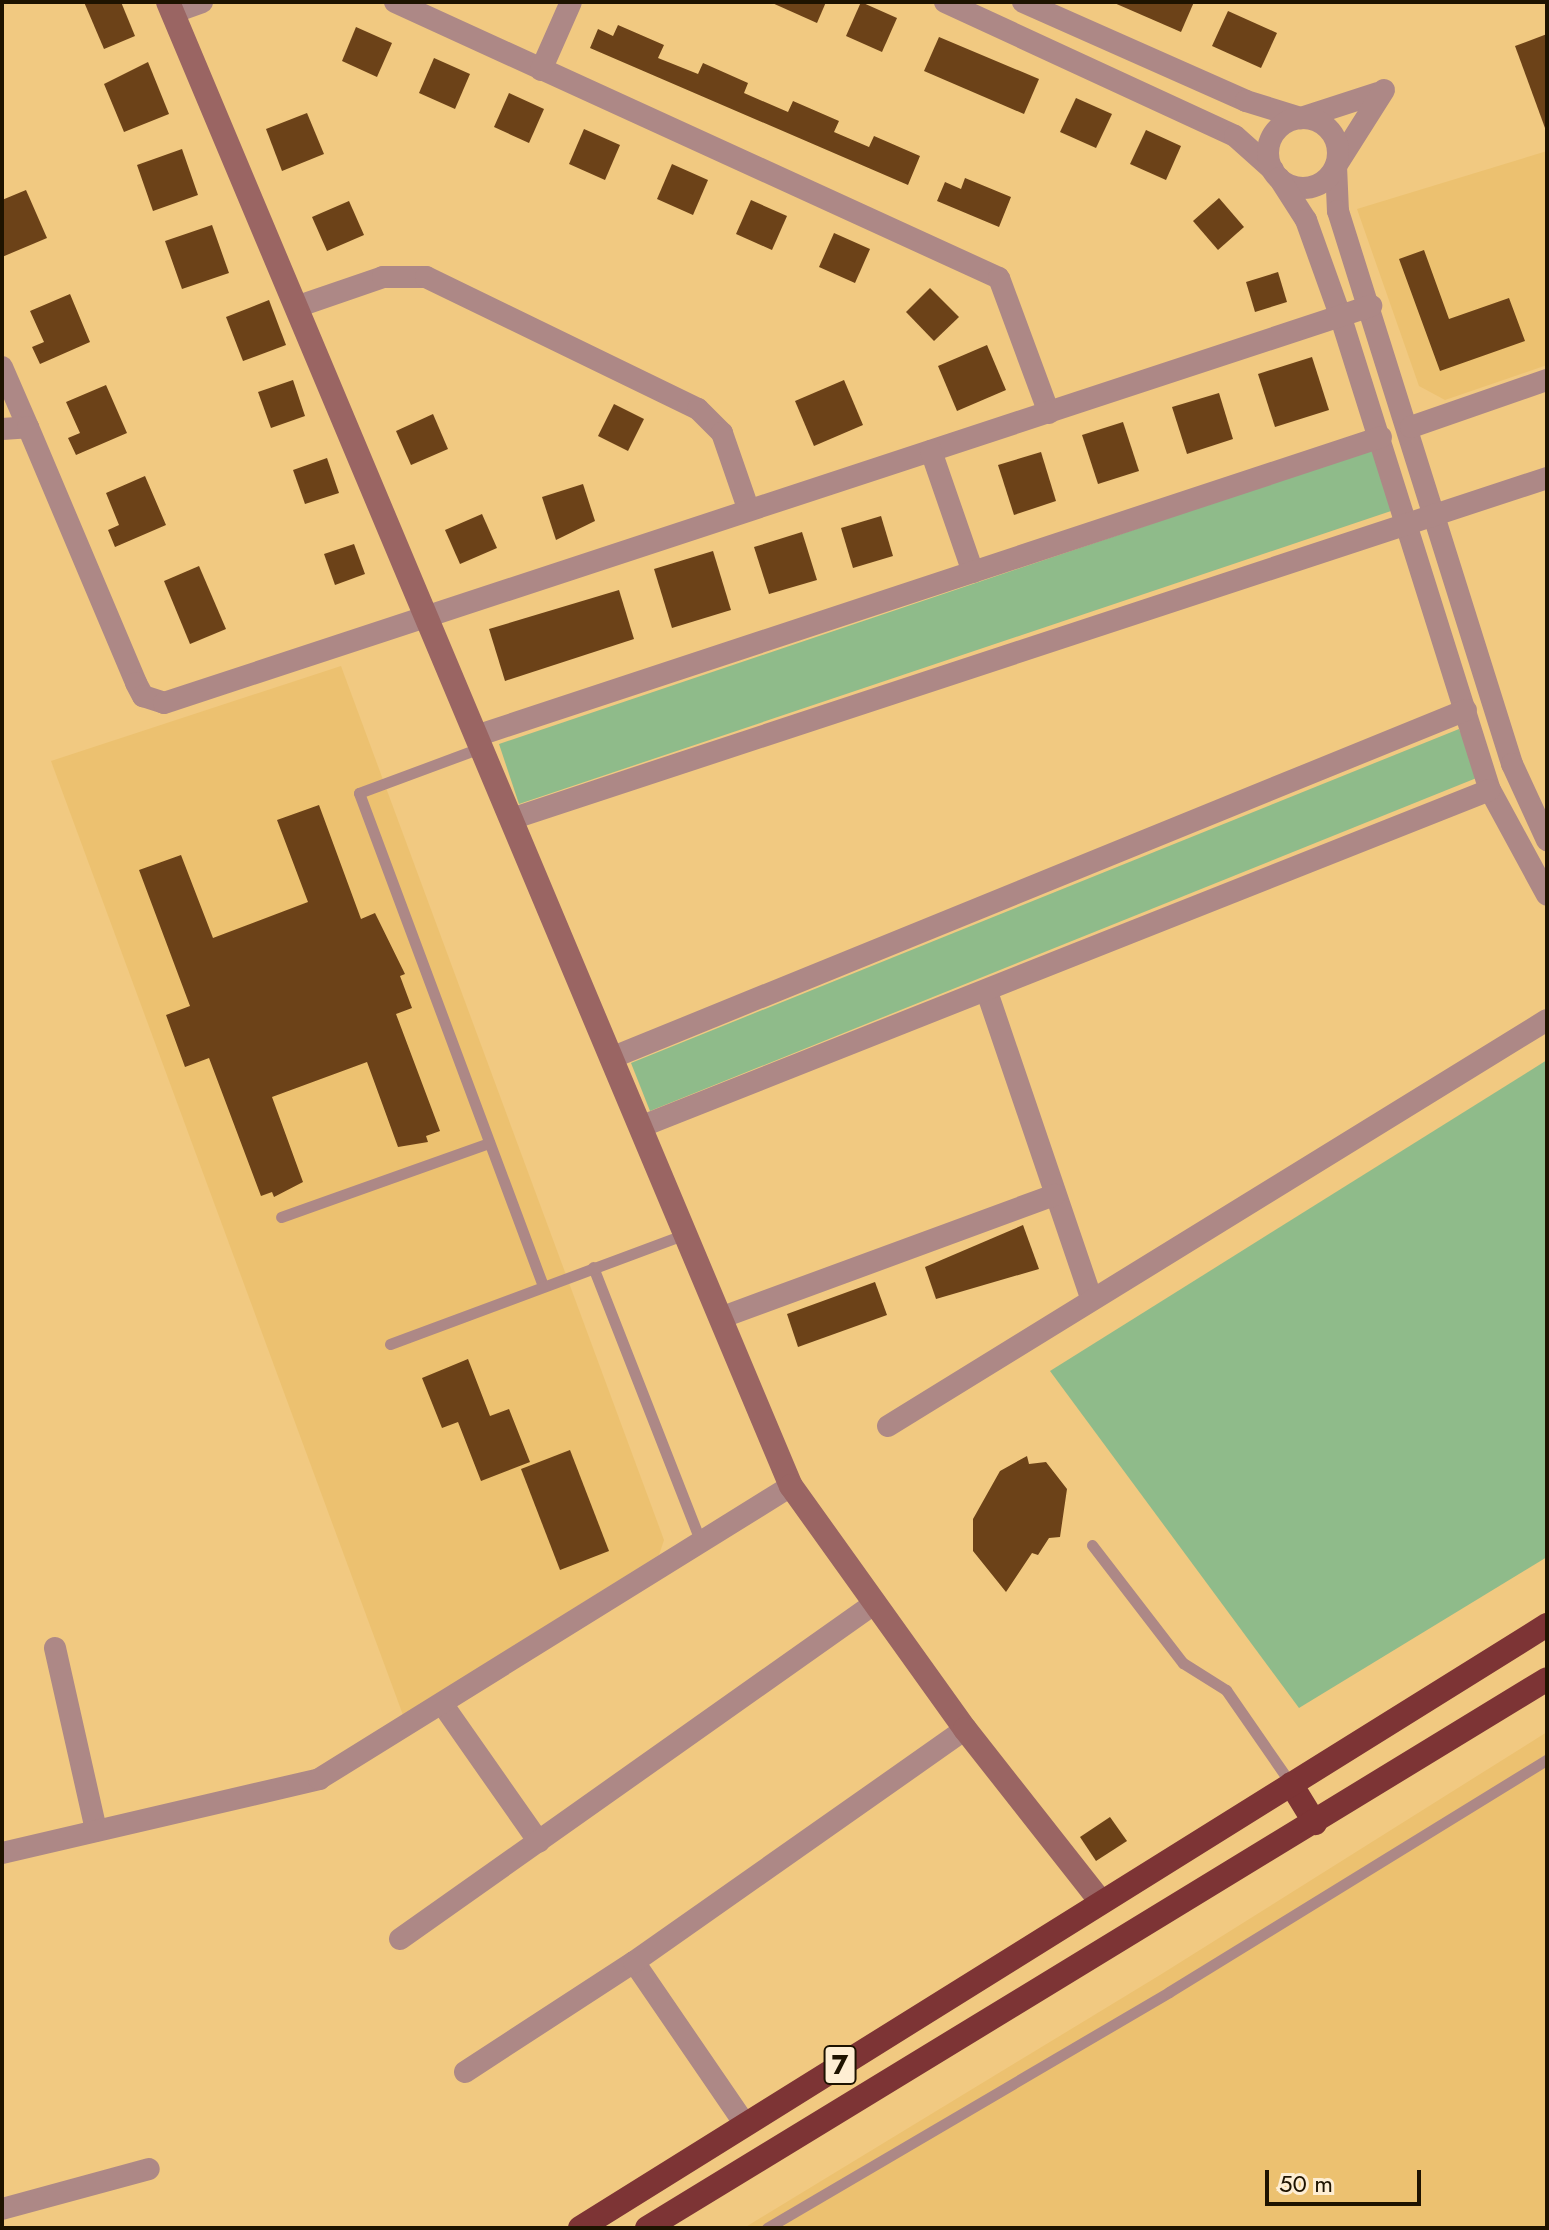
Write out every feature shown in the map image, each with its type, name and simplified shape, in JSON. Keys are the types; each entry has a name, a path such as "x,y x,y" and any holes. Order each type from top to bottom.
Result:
{"highway":[{"name":"7","path":"580,2228 1547,1625"},
{"name":"7","path":"647,2228 1547,1679"},
{"path":"1291,1784 1315,1823"},
{"path":"1101,1902 1115,1944"}],"street":[{"path":"202,2 170,7 791,1486 965,1729 1101,1902"},
{"path":"395,2 999,278 1049,413"},
{"path":"541,70 571,2"},
{"path":"945,2 1235,136 1276,174 1296,187 1316,186 1336,166 1384,90 1282,125 1270,141 1276,174 1306,220 1341,318 1409,523 1490,790 1547,895"},
{"path":"1023,2 1246,101 1328,129 1338,146 1338,211 1411,427 1512,764 1547,840"},
{"path":"296,307 383,277 426,277 698,409 722,433 748,508"},
{"path":"2,367 136,683 151,701 164,703 427,619 748,508 1049,413 1371,306"},
{"path":"1411,427 1547,380"},
{"path":"2,429 28,427"},
{"path":"478,742 973,572 1381,437"},
{"path":"931,451 973,572"},
{"path":"511,819 1547,478"},
{"path":"611,1058 1466,710"},
{"path":"640,1127 1490,790"},
{"path":"987,992 1092,1300"},
{"path":"888,1426 1547,1020"},
{"path":"720,1318 1055,1195"},
{"path":"2,1853 319,1779 443,1705 791,1486"},
{"path":"400,1939 875,1603"},
{"path":"55,1648 96,1830"},
{"path":"443,1705 539,1842"},
{"path":"465,2072 634,1962 965,1729"},
{"path":"634,1962 745,2124"},
{"path":"2,2209 149,2169"}],"lane":[{"path":"478,742 359,793 543,1286"},
{"path":"281,1217 489,1143"},
{"path":"390,1344 685,1234"},
{"path":"593,1267 701,1542"},
{"path":"1092,1545 1183,1663 1226,1690 1291,1784"},
{"path":"767,2228 1169,1992 1547,1759"}],"shaded area":[{"path":"1547,151 1547,365 1445,400 1419,386 1357,209"},
{"path":"341,666 664,1540 659,1555 403,1715 51,761"},
{"path":"1547,1732 1547,2228 744,2228 1160,1975"}],"green space":[{"path":"1373,449 1394,510 519,804 499,744"},
{"path":"1459,729 1479,777 650,1111 631,1063"},
{"path":"1547,1060 1547,1557 1299,1708 1050,1371"}],"building":[{"path":"84,2 121,2 135,36 104,49"},
{"path":"770,2 826,2 817,23"},
{"path":"861,2 897,18 882,52 846,36"},
{"path":"1112,2 1194,2 1181,32"},
{"path":"1228,11 1277,33 1261,68 1212,46"},
{"path":"618,25 664,45 658,58 698,74 703,63 748,83 744,93 788,112 793,101 839,121 834,132 869,147 874,136 920,156 908,185 590,48 598,29 613,36"},
{"path":"356,27 392,43 377,77 342,61"},
{"path":"1547,34 1547,128 1545,128 1515,46"},
{"path":"939,37 1039,79 1024,114 924,71"},
{"path":"434,58 470,74 455,109 419,93"},
{"path":"148,62 169,114 124,132 104,84"},
{"path":"509,93 544,109 529,143 494,127"},
{"path":"1076,98 1112,114 1096,148 1060,132"},
{"path":"307,113 324,154 282,171 266,129"},
{"path":"584,129 620,145 605,180 569,164"},
{"path":"1146,130 1181,146 1166,180 1130,164"},
{"path":"182,149 198,195 153,211 137,165"},
{"path":"672,164 708,180 693,215 657,199"},
{"path":"965,178 1011,197 999,227 937,201 945,182 961,189"},
{"path":"26,190 47,238 2,257 2,200"},
{"path":"1219,198 1244,227 1218,250 1193,221"},
{"path":"751,200 787,216 772,250 736,234"},
{"path":"349,201 364,235 327,251 312,217"},
{"path":"212,225 229,273 182,289 165,241"},
{"path":"834,233 870,249 855,283 819,267"},
{"path":"1424,250 1449,319 1509,298 1525,341 1440,371 1399,259"},
{"path":"1278,272 1287,302 1255,312 1246,282"},
{"path":"930,288 959,317 934,341 906,312"},
{"path":"70,294 90,342 40,364 32,347 44,342 30,311"},
{"path":"269,300 286,345 243,361 226,317"},
{"path":"987,345 1006,390 957,411 938,366"},
{"path":"1312,357 1329,410 1275,427 1258,374"},
{"path":"293,380 305,416 271,428 258,392"},
{"path":"844,380 863,425 814,446 795,401"},
{"path":"106,385 127,433 76,455 68,438 80,433 66,402"},
{"path":"1219,393 1233,439 1187,454 1172,407"},
{"path":"614,404 644,419 628,451 598,436"},
{"path":"433,414 448,449 411,465 396,431"},
{"path":"1123,422 1139,471 1098,484 1082,435"},
{"path":"1041,452 1056,501 1014,515 998,465"},
{"path":"327,458 339,493 305,504 293,470"},
{"path":"145,476 166,525 115,547 108,530 119,525 106,493"},
{"path":"583,484 595,521 556,540 542,497"},
{"path":"482,514 497,548 460,564 445,530"},
{"path":"881,516 893,556 853,568 841,528"},
{"path":"802,532 817,580 769,594 754,547"},
{"path":"354,544 365,574 335,585 324,554"},
{"path":"713,551 731,610 672,628 654,569"},
{"path":"199,566 226,629 190,644 164,581"},
{"path":"619,590 634,639 505,681 489,629"},
{"path":"319,805 361,919 375,913 405,974 400,976 412,1008 396,1014 440,1131 426,1136 428,1142 398,1147 367,1062 272,1097 303,1182 274,1197 272,1192 261,1196 209,1058 185,1067 166,1015 190,1006 139,870 181,855 213,938 308,902 277,820"},
{"path":"1023,1225 1039,1269 936,1299 925,1267"},
{"path":"875,1282 887,1315 798,1347 787,1314"},
{"path":"468,1359 490,1416 509,1409 530,1462 481,1481 458,1422 442,1428 422,1378"},
{"path":"570,1450 609,1551 560,1570 521,1469"},
{"path":"1027,1456 1029,1464 1046,1462 1067,1489 1060,1537 1049,1538 1038,1555 1032,1553 1006,1592 973,1551 973,1519 1000,1471"},
{"path":"1110,1817 1127,1841 1096,1861 1080,1837"}]}
